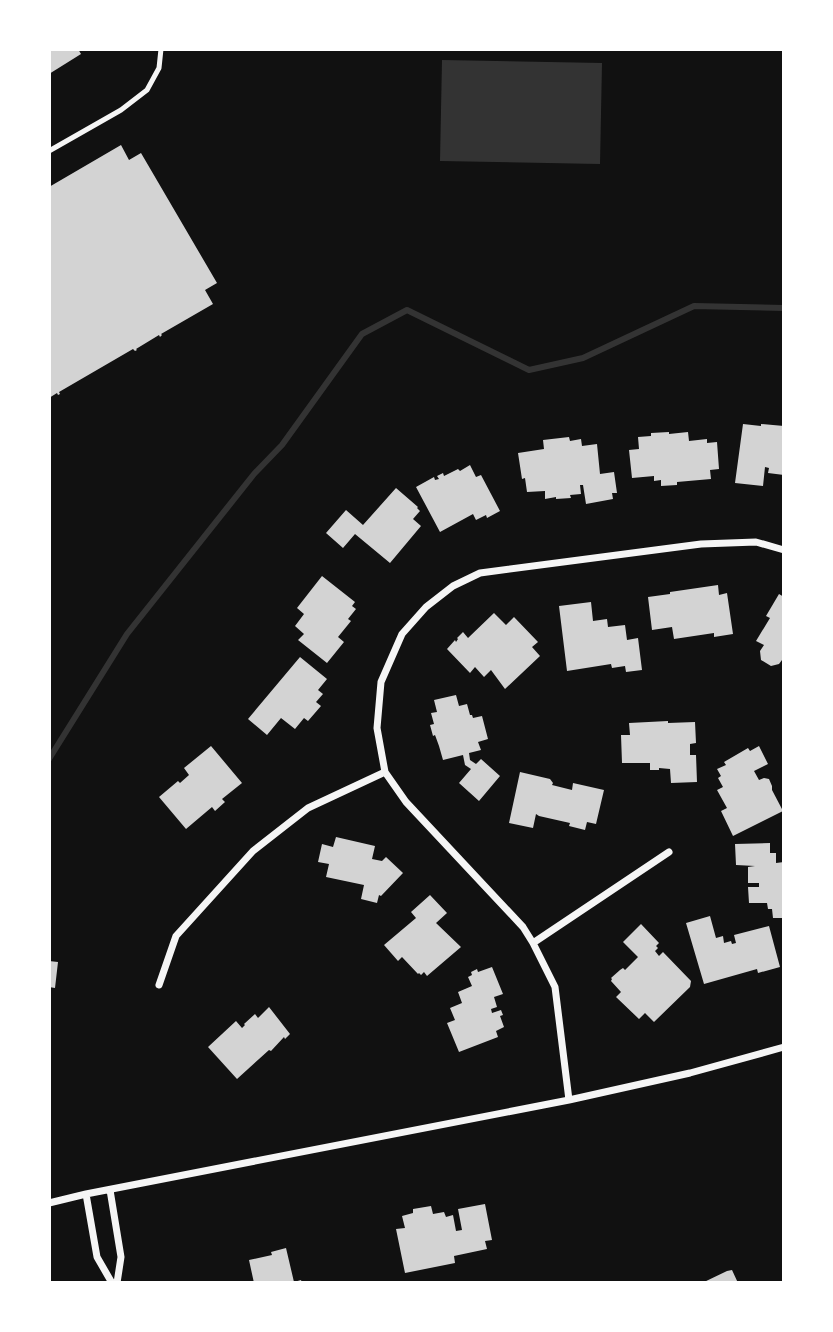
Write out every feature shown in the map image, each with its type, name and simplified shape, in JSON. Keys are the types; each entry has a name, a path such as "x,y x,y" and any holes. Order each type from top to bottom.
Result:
{"street":[{"path":"569,1100 555,987 523,927 406,802 385,772 377,728 381,682 402,634 426,607 453,586 480,573 701,544 755,542 784,550"},
{"path":"159,985 176,936 253,851 308,808 385,772"},
{"path":"533,943 668,852"},
{"path":"49,1203 569,1100 690,1073 784,1046"},
{"path":"110,1190 121,1257 115,1283"},
{"path":"86,1194 97,1257 115,1283"}],"lane":[{"path":"49,151 121,110 147,90 159,68 161,49"}],"shaded area":[{"path":"442,60 602,63 600,164 440,161"}],"building":[{"path":"49,49 78,49 81,54 49,74"},
{"path":"121,145 129,160 141,153 217,283 205,290 213,304 160,337 159,335 135,351 133,349 49,398 49,187"},
{"path":"743,424 784,426 784,475 768,473 769,468 765,467 763,486 735,483"},
{"path":"688,432 689,441 707,439 707,443 717,442 719,469 710,470 711,479 661,486 661,480 654,481 654,476 632,478 629,450 639,449 638,437"},
{"path":"569,437 570,441 581,439 582,446 597,444 600,474 614,472 617,493 612,493 613,499 586,504 583,485 580,485 581,494 570,495 571,498 545,499 545,491 527,492 518,453 544,449 543,440"},
{"path":"470,465 476,477 481,475 500,511 476,520 473,514 440,532 416,487 434,477 435,480 439,479 437,476 443,473 444,476"},
{"path":"396,488 418,507 420,511 413,519 421,526 390,563 355,534 343,548 326,533 346,510 363,525"},
{"path":"322,576 355,602 352,606 356,609 348,619 351,621 338,637 344,642 327,663 298,640 304,634 295,626 304,614 297,608"},
{"path":"718,585 719,595 727,593 733,634 714,637 714,633 674,639 672,627 652,630 648,597"},
{"path":"779,594 784,597 784,661 771,666 761,660 760,651 764,645 756,641 770,618 766,616"},
{"path":"591,602 593,621 607,619 608,627 625,625 627,640 638,638 642,670 626,672 625,666 612,668 611,664 567,671 559,606"},
{"path":"494,613 506,625 514,617 538,642 532,647 540,656 505,689 491,670 484,677 475,667 470,673 447,649 463,632 468,638"},
{"path":"300,657 327,679 318,690 323,694 316,702 321,706 308,721 304,718 295,729 281,718 267,735 248,719"},
{"path":"456,695 459,706 467,704 473,718 482,716 488,739 478,742 481,750 469,753 470,760 476,764 481,759 500,776 479,801 459,783 471,769 465,765 463,755 443,760 430,725 434,724 431,713 437,712 434,700"},
{"path":"695,722 696,743 690,744 690,755 696,755 697,782 671,783 670,769 650,770 650,763 622,763 621,735 630,735 629,723"},
{"path":"211,746 242,783 222,799 225,802 215,811 212,807 186,829 159,797 189,775 184,768"},
{"path":"759,746 768,764 754,771 759,780 769,779 783,811 733,836 721,811 727,808 717,790 723,787 717,769 748,748 750,751"},
{"path":"520,772 550,779 552,785 572,790 573,783 604,790 596,824 587,822 585,830 536,814 533,828 509,823"},
{"path":"336,837 375,846 372,859 382,861 386,857 403,873 379,895 377,903 361,899 364,885 326,877 329,864 318,862 322,844 333,847"},
{"path":"770,843 770,853 776,853 776,863 784,862 784,918 773,918 772,909 768,909 767,903 749,903 748,887 759,887 759,883 748,883 748,867 755,866 736,865 735,844"},
{"path":"430,895 447,913 436,923 461,947 427,976 424,972 418,974 402,957 398,961 384,945 416,918 411,912"},
{"path":"710,916 716,938 723,936 724,943 736,943 734,935 769,926 780,967 758,973 757,969 704,984 686,923"},
{"path":"641,924 659,943 655,951 659,956 663,952 691,981 690,987 654,1022 645,1013 639,1019 616,997 621,992 611,981 620,970 625,970 638,957 623,942"},
{"path":"49,961 58,962 55,988 49,987"},
{"path":"492,967 503,994 494,997 497,1007 491,1009 492,1013 501,1010 504,1027 496,1031 498,1037 459,1052 447,1023 455,1020 450,1008 462,1003 458,992 472,986 468,977 472,975 471,972"},
{"path":"269,1007 290,1034 237,1079 208,1047 236,1021 242,1028 255,1014 258,1018"},
{"path":"485,1204 492,1240 485,1241 487,1249 454,1256 455,1263 405,1273 396,1229 405,1228 402,1216 413,1213 413,1209 431,1206 433,1214 444,1212 446,1217 453,1215 456,1231 462,1230 458,1209"},
{"path":"286,1248 294,1282 301,1280 302,1283 254,1283 249,1260 272,1255 271,1252"},
{"path":"732,1270 738,1283 702,1283 727,1271"}],"waterway":[{"path":"49,759 127,634 254,474 282,445 362,334 407,310 529,370 583,358 694,306 784,308"}]}
